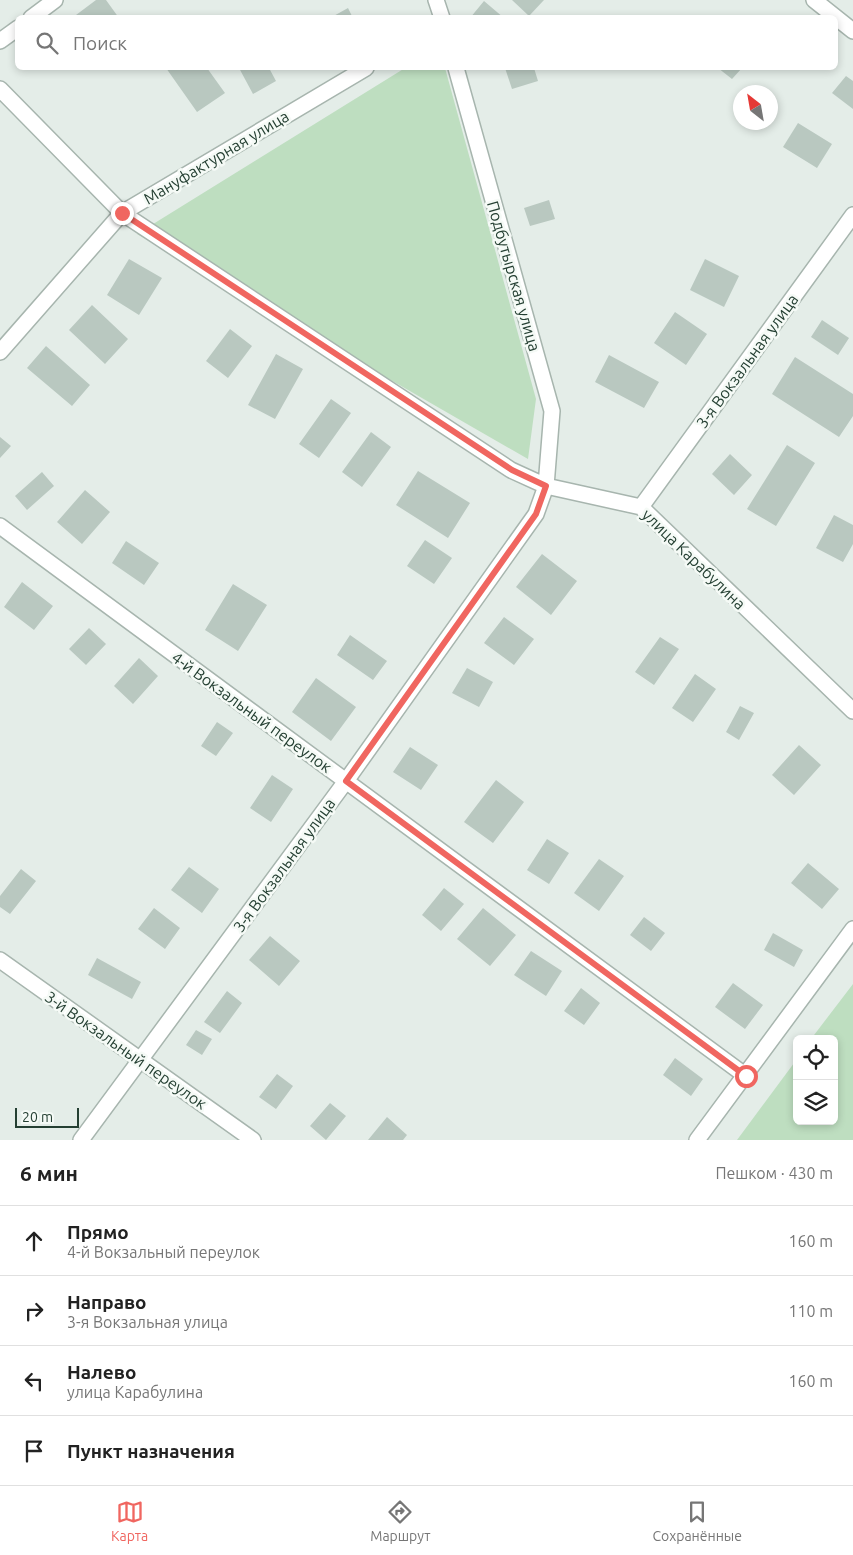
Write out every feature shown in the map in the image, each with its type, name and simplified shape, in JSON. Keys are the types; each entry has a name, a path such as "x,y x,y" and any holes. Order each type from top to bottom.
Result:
{"street":[{"path":"35,15 55,0"},
{"path":"436,0 441,15"},
{"path":"814,0 833,15"},
{"path":"838,19 853,31"},
{"path":"0,41 15,30"},
{"name":"Мануфактурная улица","path":"0,352 122,213 363,70"},
{"name":"Подбутырская улица","path":"457,70 552,411 546,486"},
{"name":"улица Карабулина","path":"0,89 122,213 512,470 546,486 641,507 853,711"},
{"name":"3-я Вокзальная улица","path":"641,507 853,215"},
{"name":"3-я Вокзальная улица","path":"82,1140 346,781 536,514 546,486"},
{"name":"4-й Вокзальный переулок","path":"0,526 746,1076"},
{"path":"697,1140 853,929"},
{"name":"3-й Вокзальный переулок","path":"0,960 254,1140"}],"green space":[{"path":"402,70 446,70 536,399 528,459 137,234"},
{"path":"853,984 853,1140 737,1140 793,1064 793,1125 838,1125 838,1035 814,1035"}],"building":[{"path":"96,0 106,0 117,15 76,15"},
{"path":"512,0 544,0 530,15"},
{"path":"484,1 500,15 472,15"},
{"path":"348,8 352,15 335,15"},
{"path":"167,70 208,70 225,93 197,112"},
{"path":"240,70 270,70 276,81 253,94"},
{"path":"506,70 535,70 538,81 512,89"},
{"path":"721,70 740,70 732,79"},
{"path":"846,76 853,81 853,109 832,93"},
{"path":"798,123 832,144 817,168 783,147"},
{"path":"549,200 555,219 530,226 524,208"},
{"path":"129,259 162,278 139,315 107,295"},
{"path":"705,259 739,276 724,307 690,290"},
{"path":"92,305 128,339 105,364 69,330"},
{"path":"675,312 707,334 686,365 654,343"},
{"path":"822,320 849,338 838,355 811,337"},
{"path":"230,329 252,346 228,378 206,361"},
{"path":"46,346 90,385 72,406 27,368"},
{"path":"276,354 303,369 275,419 248,405"},
{"path":"609,355 659,382 644,408 595,382"},
{"path":"795,357 853,394 853,416 839,437 772,394"},
{"path":"331,399 351,413 319,458 299,444"},
{"path":"371,432 391,447 362,487 342,472"},
{"path":"0,437 11,446 0,458"},
{"path":"787,445 815,463 776,526 747,509"},
{"path":"730,454 752,475 734,495 712,474"},
{"path":"418,471 470,503 448,538 396,505"},
{"path":"42,472 54,486 27,510 15,496"},
{"path":"85,490 110,512 82,544 57,522"},
{"path":"834,515 853,525 853,544 843,562 816,548"},
{"path":"425,540 452,558 434,584 407,566"},
{"path":"126,541 159,563 144,585 112,563"},
{"path":"542,554 577,581 551,615 516,587"},
{"path":"22,582 53,606 34,630 4,607"},
{"path":"233,584 267,605 238,651 205,630"},
{"path":"504,617 534,639 514,665 484,643"},
{"path":"89,628 106,644 86,665 69,649"},
{"path":"350,635 387,661 373,680 337,655"},
{"path":"660,637 679,649 654,685 635,672"},
{"path":"139,658 158,676 133,704 114,686"},
{"path":"467,668 493,682 479,707 452,693"},
{"path":"695,674 716,689 693,722 672,708"},
{"path":"316,678 356,707 331,741 292,712"},
{"path":"740,706 754,713 739,740 726,732"},
{"path":"217,722 233,733 216,756 201,746"},
{"path":"799,745 821,765 794,795 772,775"},
{"path":"410,747 438,765 421,790 393,772"},
{"path":"272,775 293,789 271,822 250,808"},
{"path":"496,780 524,802 493,843 464,822"},
{"path":"547,839 569,853 549,884 527,870"},
{"path":"599,859 624,876 599,911 574,893"},
{"path":"808,863 839,889 822,909 791,883"},
{"path":"189,867 219,889 202,913 171,890"},
{"path":"21,869 36,881 10,914 0,907 0,896"},
{"path":"444,888 464,904 441,931 422,915"},
{"path":"154,908 180,928 165,949 138,929"},
{"path":"483,908 516,935 490,966 457,939"},
{"path":"644,917 665,933 651,951 630,935"},
{"path":"773,933 803,950 794,967 764,950"},
{"path":"270,936 300,961 279,986 249,960"},
{"path":"531,951 562,971 546,996 514,975"},
{"path":"97,958 141,982 132,999 88,975"},
{"path":"733,983 763,1005 745,1029 715,1007"},
{"path":"581,988 600,1003 584,1025 564,1011"},
{"path":"227,991 242,1003 220,1033 204,1022"},
{"path":"196,1030 212,1039 202,1055 186,1045"},
{"path":"675,1058 703,1079 691,1096 663,1075"},
{"path":"277,1074 293,1086 276,1109 259,1097"},
{"path":"330,1103 346,1116 326,1140 310,1126"},
{"path":"387,1117 407,1135 403,1140 368,1140"}],"route":[{"path":"122,213 512,470 546,486 536,514 346,781 746,1076"}]}
